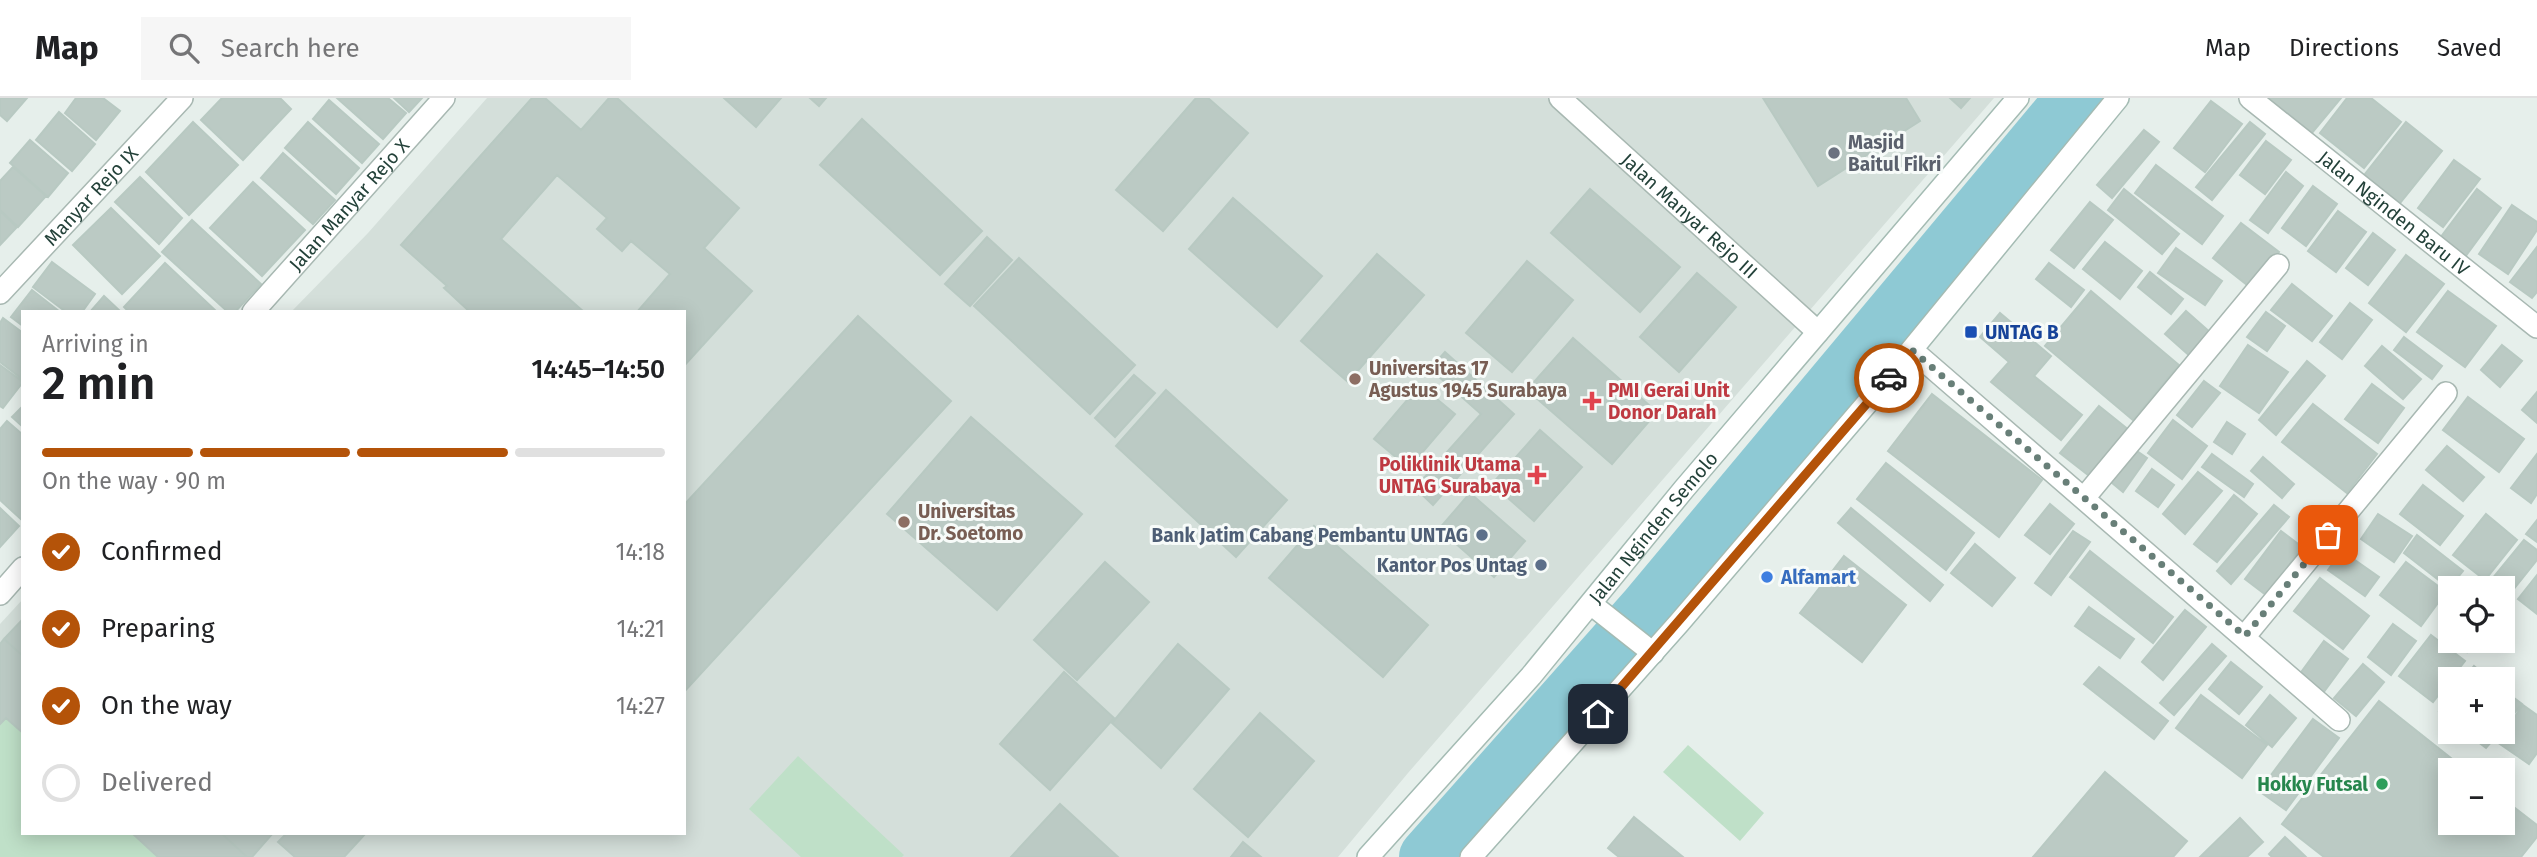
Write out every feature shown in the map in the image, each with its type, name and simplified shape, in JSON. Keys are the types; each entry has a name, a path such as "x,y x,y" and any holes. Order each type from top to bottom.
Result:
{"street":[{"name":"Manyar Rejo IX","path":"0,293 182,98"},
{"name":"Jalan Manyar Rejo X","path":"255,310 444,98"},
{"name":"Jalan Manyar Rejo III","path":"1560,98 1818,332"},
{"name":"Jalan Nginden Semolo","path":"1368,857 1460,756 1591,604 1684,489 2018,98"},
{"path":"1471,857 1653,653 1912,350 2118,98"},
{"name":"Jalan Nginden Baru IV","path":"2250,98 2537,327"},
{"path":"2084,498 2278,265"},
{"path":"1912,350 2339,720"},
{"path":"2245,636 2446,393"},
{"path":"0,594 21,570"},
{"path":"1591,604 1653,653"}],"shaded area":[{"name":"Universitas 17 Agustus 1945 Surabaya","path":"487,98 1994,98 1338,857 0,857 0,624 21,601 21,835 686,835 686,310 293,310 368,233"}],"green space":[{"path":"6,718 21,731 21,835 134,835 158,857 0,857 0,724"},
{"path":"1688,745 1764,813 1740,841 1663,772"},
{"path":"798,756 904,855 801,857 749,809"}],"building":[{"path":"0,98 27,98 7,121 0,115"},
{"path":"76,98 103,98 120,111 96,140 65,113"},
{"path":"222,98 280,98 291,109 243,160 201,120"},
{"path":"337,98 388,98 406,113 383,139"},
{"path":"394,98 422,98 409,112"},
{"path":"532,98 545,98 581,130 609,98 617,98 739,208 704,248 752,291 686,364 686,310 639,310 670,274 631,241 622,251 597,229 607,218 557,175 501,239 582,310 468,310 444,288 447,286 401,245"},
{"path":"724,98 781,98 756,127"},
{"path":"810,98 826,98 819,106"},
{"path":"1196,98 1208,98 1248,133 1163,231 1116,190"},
{"name":"Masjid Baitul Fikri","path":"1763,98 1906,98 1920,121 1818,186"},
{"path":"1950,98 1970,98 1961,108"},
{"path":"2267,98 2341,98 2311,134"},
{"path":"2347,98 2371,98 2401,122 2364,168 2320,133"},
{"path":"329,100 379,144 362,163 313,119"},
{"path":"2211,101 2242,124 2205,172 2174,148"},
{"path":"59,112 95,144 72,171 36,140"},
{"path":"862,119 982,231 940,275 820,165"},
{"path":"193,122 238,165 189,215 146,172"},
{"path":"308,122 359,168 336,194 285,148"},
{"path":"2250,122 2265,134 2212,200 2196,187"},
{"path":"2406,122 2442,151 2396,208 2361,179"},
{"path":"2144,130 2159,142 2112,198 2097,185"},
{"path":"30,140 68,173 48,197 10,163"},
{"path":"2266,141 2291,160 2265,194 2240,175"},
{"path":"283,153 335,200 313,224 261,178"},
{"path":"2454,160 2480,179 2443,227 2418,208"},
{"path":"2156,165 2223,216 2202,244 2135,193"},
{"path":"13,167 46,196 18,227 0,210 0,181"},
{"path":"2286,172 2303,186 2268,233 2250,220"},
{"path":"140,177 182,218 159,244 115,202"},
{"path":"253,182 305,230 262,276 210,228"},
{"path":"2313,186 2337,204 2306,246 2282,228"},
{"path":"1590,189 1680,267 1640,312 1551,233"},
{"path":"2124,189 2179,234 2162,254 2108,210"},
{"path":"2477,189 2501,208 2465,257 2440,238"},
{"path":"1233,198 1322,276 1277,327 1189,249"},
{"path":"2090,202 2113,220 2074,268 2051,250"},
{"path":"2512,205 2537,222 2537,230 2508,274 2479,254"},
{"path":"111,208 160,256 122,294 73,245"},
{"path":"0,211 17,227 0,245"},
{"path":"2338,211 2366,232 2336,272 2308,251"},
{"path":"192,220 261,284 237,310 226,310 162,252"},
{"path":"2241,223 2279,252 2251,288 2213,258"},
{"path":"2373,233 2395,250 2368,285 2346,268"},
{"path":"987,237 1012,260 970,306 945,284"},
{"path":"2105,242 2142,271 2120,299 2083,269"},
{"path":"2537,247 2537,292 2532,298 2510,282"},
{"path":"2176,248 2222,281 2205,305 2158,273"},
{"path":"1377,254 1424,295 1348,382 1301,341"},
{"path":"2406,255 2444,284 2406,332 2369,303"},
{"path":"1019,258 1135,365 1090,414 974,306"},
{"path":"1527,261 1573,300 1512,372 1466,333"},
{"path":"52,262 95,294 83,310 63,310 33,287"},
{"path":"165,263 215,310 127,310 124,307"},
{"path":"2049,263 2084,290 2071,307 2036,279"},
{"path":"2150,272 2183,299 2171,314 2138,287"},
{"path":"1697,273 1736,307 1679,372 1640,337"},
{"path":"2292,284 2332,316 2312,341 2271,310"},
{"path":"32,290 57,310 21,310 21,324 11,317"},
{"path":"2091,291 2179,365 2133,420 2045,346"},
{"path":"2448,291 2496,326 2465,367 2417,332"},
{"path":"104,296 119,310 92,310"},
{"path":"2350,303 2372,320 2342,359 2320,342"},
{"path":"2186,311 2211,333 2191,357 2165,334"},
{"path":"2266,312 2285,326 2267,351 2247,337"},
{"path":"2000,313 2051,356 2034,376 2082,415 2061,440 1991,382 2009,362 1980,337"},
{"path":"858,316 951,401 686,690 686,503"},
{"path":"3,318 21,332 21,378 0,362 0,323"},
{"path":"2404,337 2442,366 2432,379 2394,350"},
{"name":"PMI Gerai Unit Donor Darah","path":"1573,338 1657,412 1612,464 1527,390"},
{"path":"2248,345 2288,372 2259,413 2220,386"},
{"path":"2502,345 2522,361 2500,387 2481,370"},
{"path":"2382,346 2421,379 2403,399 2365,366"},
{"path":"1445,352 1514,414 1433,505 1415,488 1481,414 1430,369"},
{"path":"2307,361 2325,376 2276,435 2259,420"},
{"path":"0,365 21,381 21,385 3,408 0,406"},
{"path":"1134,375 1155,393 1115,437 1095,418"},
{"path":"2204,381 2220,393 2192,427 2177,415"},
{"path":"2372,384 2404,408 2378,443 2345,419"},
{"path":"1420,385 1455,414 1409,468 1374,439"},
{"path":"1166,390 1287,500 1236,557 1116,446"},
{"path":"2537,392 2537,423 2522,410"},
{"path":"1932,394 2042,480 1999,537 1888,451"},
{"path":"2468,397 2524,439 2499,472 2443,430"},
{"path":"2313,404 2377,454 2347,493 2282,442"},
{"path":"2099,406 2130,431 2092,478 2060,453"},
{"path":"21,408 21,425 12,417"},
{"path":"971,417 1082,514 997,610 887,514"},
{"path":"2173,420 2207,446 2182,479 2148,453"},
{"path":"7,421 21,433 21,519 0,500 0,429"},
{"path":"2227,422 2245,434 2232,454 2214,442"},
{"name":"Poliklinik Utama UNTAG Surabaya","path":"1540,430 1582,467 1534,521 1492,484"},
{"path":"2447,446 2484,477 2463,501 2426,470"},
{"path":"2134,449 2147,458 2123,492 2111,482"},
{"path":"2212,454 2253,484 2244,497 2202,467"},
{"path":"2537,454 2537,494 2531,503 2511,488"},
{"path":"2263,457 2294,484 2282,498 2251,471"},
{"path":"1886,463 1974,533 1946,570 1857,499"},
{"path":"2152,469 2174,485 2158,507 2136,491"},
{"path":"2198,472 2222,491 2185,534 2163,514"},
{"path":"2423,485 2463,516 2440,545 2400,514"},
{"name":"Bank Jatim Cabang Pembantu UNTAG","path":"1470,493 1525,541 1494,577 1439,529"},
{"path":"2234,495 2257,514 2217,562 2194,544"},
{"path":"2050,504 2074,524 2050,554 2025,535"},
{"path":"2274,505 2289,517 2231,584 2217,571"},
{"path":"0,508 19,526 0,547"},
{"path":"1851,508 1943,585 1930,601 1838,523"},
{"path":"2378,514 2412,536 2394,562 2361,539"},
{"path":"2486,514 2517,540 2488,576 2480,576 2453,555"},
{"path":"2537,520 2537,542 2526,534"},
{"path":"1314,526 1428,625 1383,677 1269,578"},
{"path":"2073,531 2090,542 2051,595 2035,583"},
{"path":"2281,531 2306,550 2270,598 2245,579"},
{"path":"2417,535 2463,571 2459,576 2438,576 2438,579 2404,553"},
{"path":"2524,540 2537,550 2537,560 2515,588 2515,576 2494,576"},
{"path":"1975,544 2015,578 1992,606 1951,573"},
{"path":"2090,551 2173,617 2153,643 2070,577"},
{"path":"2342,551 2379,577 2365,596 2328,570"},
{"path":"1844,556 1906,605 1862,662 1800,613"},
{"path":"1105,562 1149,602 1077,680 1034,640"},
{"path":"2406,562 2438,586 2438,603 2421,626 2380,595"},
{"path":"2537,575 2537,614 2518,599"},
{"path":"2320,578 2369,616 2343,649 2294,611"},
{"path":"2089,607 2134,639 2120,658 2075,626"},
{"path":"2185,610 2206,627 2163,680 2142,662"},
{"path":"21,621 21,654 4,639"},
{"path":"2393,624 2416,641 2391,675 2368,657"},
{"path":"2431,635 2438,640 2438,653 2455,653 2465,661 2460,667 2438,667 2438,696 2433,702 2399,676"},
{"path":"4,639 21,654 21,731 6,718 0,724 0,644"},
{"path":"2324,641 2348,659 2323,693 2299,675"},
{"path":"1178,644 1229,689 1161,768 1112,723"},
{"path":"2212,644 2226,656 2174,715 2160,703"},
{"path":"2231,662 2262,687 2239,714 2209,689"},
{"path":"2363,664 2384,682 2356,716 2334,698"},
{"path":"2099,667 2168,721 2154,739 2084,684"},
{"path":"1064,672 1114,718 1050,790 1000,744"},
{"path":"2201,695 2267,745 2242,778 2176,728"},
{"path":"2270,695 2296,718 2272,747 2246,725"},
{"path":"2515,699 2522,704 2515,712"},
{"name":"Hokky Futsal","path":"2379,701 2451,758 2438,758 2438,835 2515,835 2515,808 2537,825 2537,837 2521,857 2324,857 2282,824"},
{"path":"2523,705 2537,715 2537,753 2529,764 2500,744 2515,744 2515,716"},
{"path":"1260,713 1314,761 1248,837 1194,789"},
{"path":"2313,719 2339,738 2286,810 2259,791"},
{"path":"2105,772 2187,841 2173,857 2033,857"},
{"path":"1060,804 1118,857 1011,857"},
{"path":"1634,817 1683,857 1619,857 1608,848"},
{"path":"2240,818 2263,842 2247,857 2200,857"},
{"path":"134,835 223,835 247,857 158,857"},
{"path":"223,835 271,835 252,857 247,857"},
{"path":"285,835 364,835 344,857 295,857 278,842"},
{"path":"2285,837 2306,857 2272,857 2269,854"},
{"path":"1243,842 1261,857 1231,857"}],"waterway":[{"path":"1428,857 1646,611 2075,98"}],"way so far":[{"path":"1889,378 1912,350 2245,636 2328,535"}],"place":[{"name":"Masjid Baitul Fikri","path":"1834,153"},
{"name":"UNTAG B","path":"1971,332"},
{"name":"Universitas 17 Agustus 1945 Surabaya","path":"1355,379"},
{"name":"PMI Gerai Unit Donor Darah","path":"1592,401"},
{"name":"Poliklinik Utama UNTAG Surabaya","path":"1537,475"},
{"name":"Universitas Dr. Soetomo","path":"904,522"},
{"name":"Bank Jatim Cabang Pembantu UNTAG","path":"1482,535"},
{"name":"Kantor Pos Untag","path":"1541,565"},
{"name":"Alfamart","path":"1767,577"},
{"name":"Hokky Futsal","path":"2382,784"}],"route":[{"path":"1598,714 1889,378"}]}
